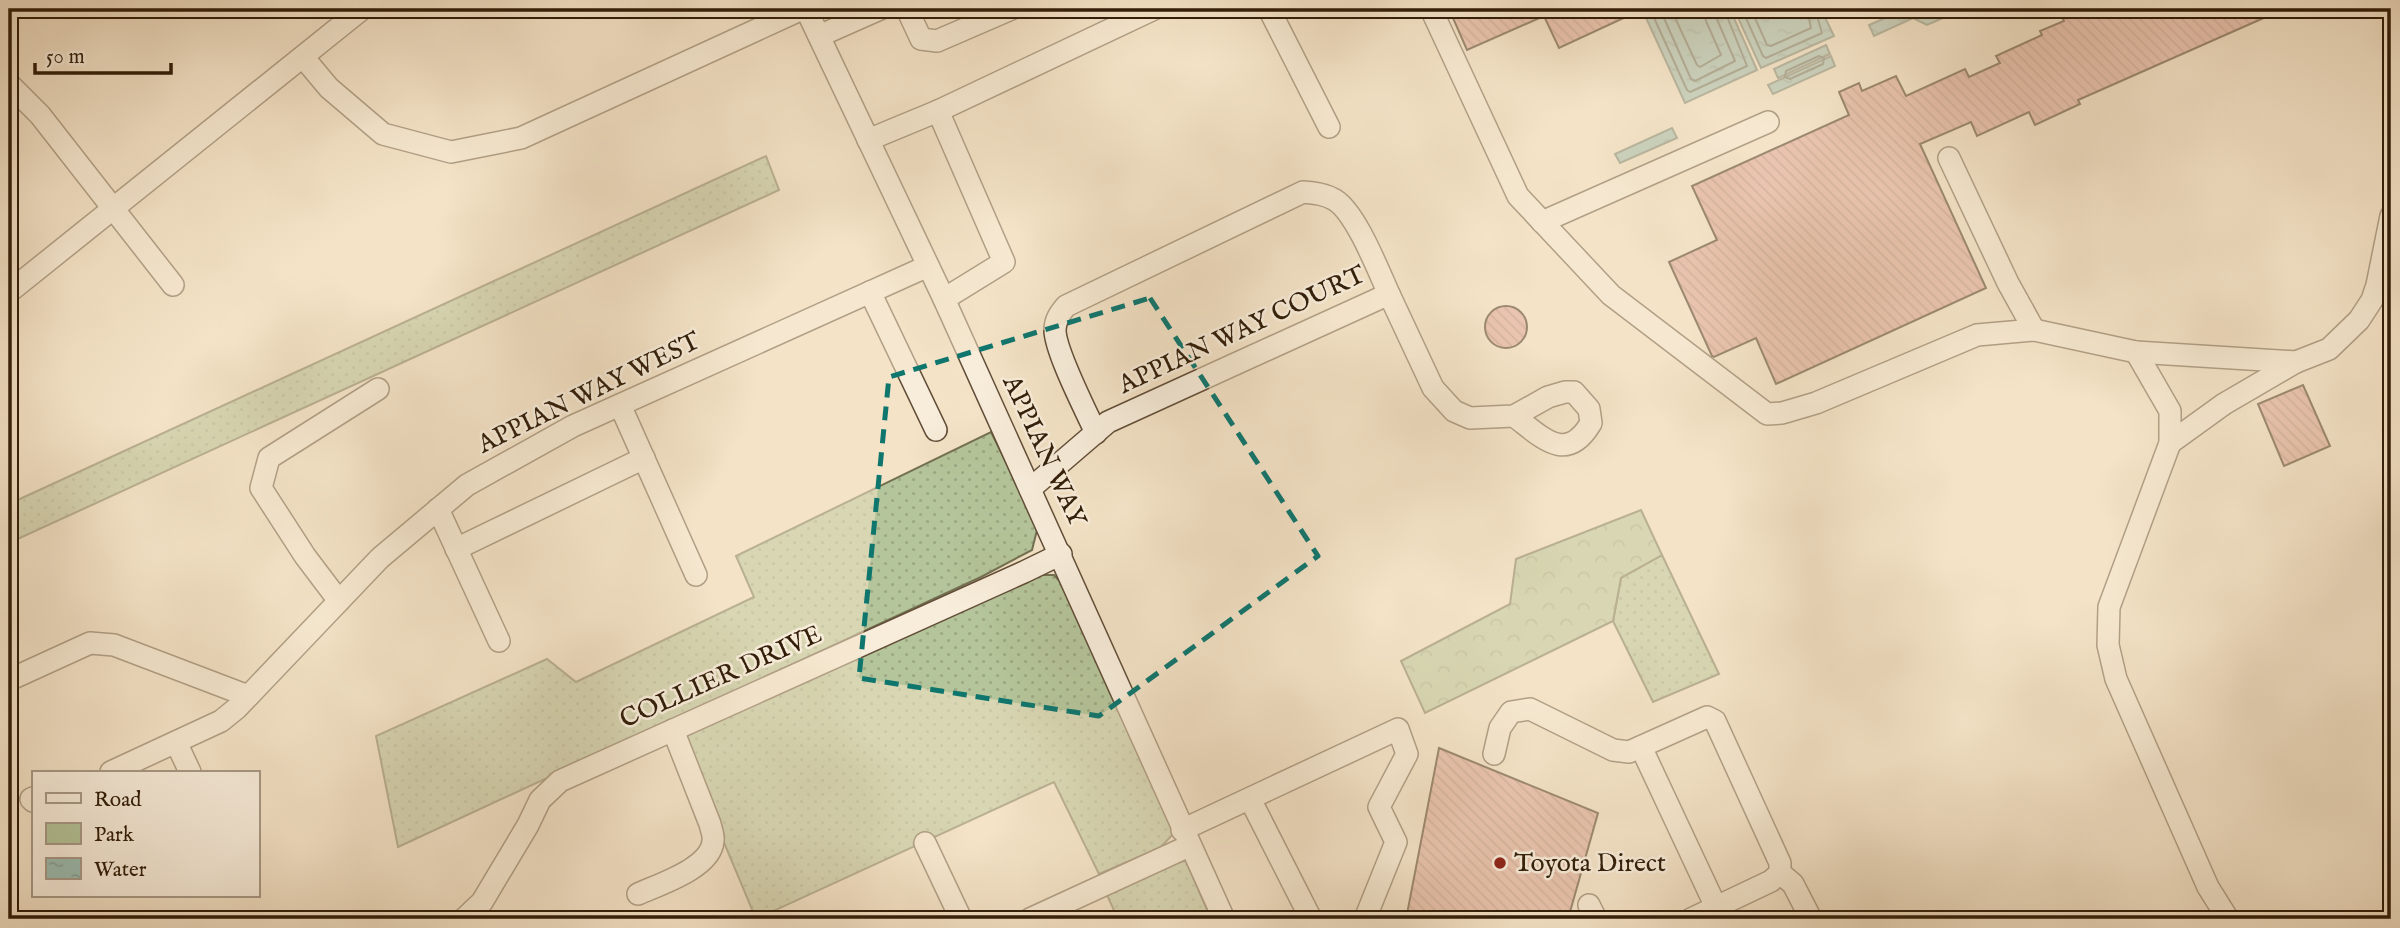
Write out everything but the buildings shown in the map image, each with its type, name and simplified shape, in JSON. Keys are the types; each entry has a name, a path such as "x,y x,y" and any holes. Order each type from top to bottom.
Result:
{"street":[{"path":"9,292 362,9"},
{"path":"303,57 329,88 383,134 451,152 521,138 804,9"},
{"name":"APPIAN WAY","path":"804,9 944,299 1224,919"},
{"path":"819,36 880,9"},
{"path":"907,9 921,40 937,41 1011,9"},
{"path":"868,140 938,111 1154,9"},
{"path":"1269,9 1329,127"},
{"path":"1431,9 1518,196 1611,295 1767,414 1782,413 1816,403 1977,335 2034,330 2136,352 2296,362"},
{"path":"9,84 40,115 173,285"},
{"path":"938,111 1004,262 944,299"},
{"path":"1542,222 1768,122"},
{"path":"1949,158 2008,284 2034,330"},
{"path":"1096,433 1060,350 1055,332 1058,316 1066,306 1303,192 1322,194 1338,201 1356,225 1389,294"},
{"path":"2170,443 2224,404 2296,362 2329,349 2359,320 2374,292 2391,216"},
{"name":"APPIAN WAY WEST","path":"113,771 221,721 380,558 467,485 573,426 928,266"},
{"path":"870,292 936,430"},
{"name":"APPIAN WAY COURT","path":"1030,489 1108,422 1389,294 1433,387 1443,401 1454,411 1470,418 1514,416"},
{"path":"2136,352 2170,411 2170,443 2109,607 2108,645 2116,679 2208,887 2228,919"},
{"path":"339,601 305,556 261,488 269,458 378,389"},
{"path":"620,405 696,575"},
{"path":"456,548 644,457"},
{"path":"438,509 499,641"},
{"name":"COLLIER DRIVE","path":"464,919 482,902 540,800 560,781 1060,554"},
{"path":"9,680 90,643 114,645 248,696"},
{"path":"1494,754 1500,727 1511,712 1530,709 1613,750 1629,752 1707,717 1715,721 1780,863 1780,873 1771,881 1691,919"},
{"path":"1030,919 1186,838 1250,799 1398,729 1407,754 1379,807 1396,842 1365,919"},
{"path":"639,894 695,867 708,856 713,840 710,824 673,730"},
{"path":"176,742 190,771"},
{"path":"1641,747 1716,907"},
{"path":"1250,799 1311,919"},
{"path":"925,843 961,919"},
{"path":"1780,873 1793,884 1811,919"}],"highlighted area":[{"path":"1150,298 1318,556 1099,716 859,678 889,377"}],"green space":[{"path":"766,156 779,190 9,543 9,504"},
{"path":"991,432 1038,526 1032,550 981,577 398,847 376,736 547,659 576,682 754,597 736,556"},
{"path":"1641,510 1662,555 1621,578 1613,621 1425,713 1401,661 1510,604 1516,559"},
{"path":"1662,555 1719,674 1653,702 1613,621 1621,578"},
{"path":"1041,575 1054,575 1064,586 1174,833 1160,848 1099,874 1054,782 756,919 679,735"},
{"path":"1186,861 1211,919 1118,919 1106,893 1172,862"}],"water":[{"path":"1642,9 1730,9 1757,70 1685,103"},
{"path":"1734,9 1821,9 1834,36 1761,68"},
{"path":"1906,9 1948,9 1950,15 1927,25 1913,18 1874,36 1869,25"},
{"path":"1826,45 1830,54 1778,78 1774,69"},
{"path":"1831,56 1835,66 1773,94 1768,85"},
{"path":"1672,128 1677,138 1620,163 1615,154"}],"place":[{"name":"Toyota Direct","path":"1500,863"}]}
